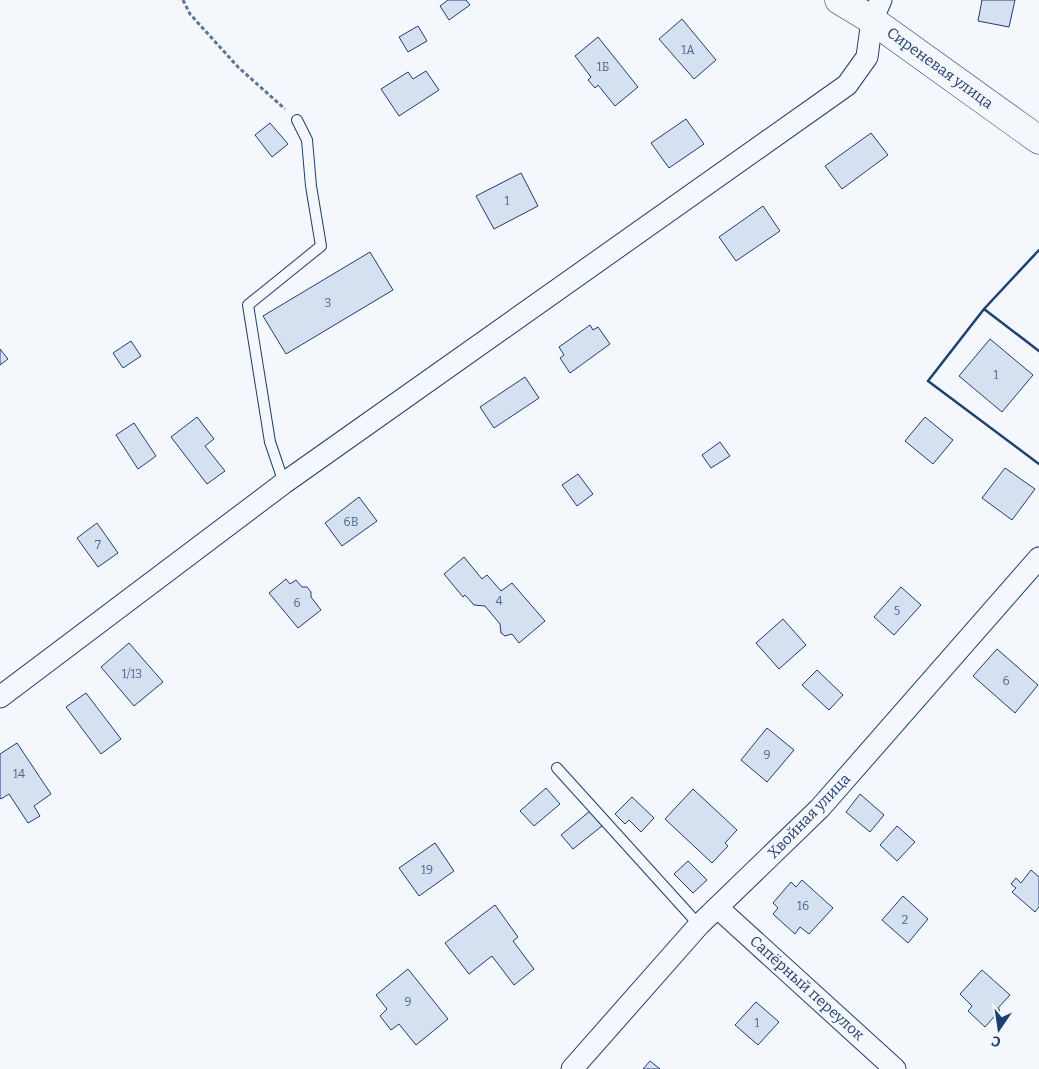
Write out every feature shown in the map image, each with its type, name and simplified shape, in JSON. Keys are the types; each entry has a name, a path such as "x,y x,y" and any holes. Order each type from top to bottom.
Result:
{"street":[{"name":"Сиреневая улица","path":"839,0 876,10 1039,140"},
{"path":"0,697 284,483 847,85 867,57 876,10"},
{"name":"Хвойная улица","path":"572,1069 699,926 820,808 1039,558"},
{"name":"Сапёрный переулок","path":"718,908 895,1069"}],"lane":[{"path":"284,483 270,442 248,305 321,246 311,186 307,140 297,120"},
{"path":"557,768 699,926"}],"path":[{"path":"183,0 190,14 238,67 297,120"}],"building":[{"path":"448,0 466,0 470,5 449,20 440,6"},
{"path":"982,0 1015,0 1009,27 978,21"},
{"path":"682,19 716,60 694,79 659,39"},
{"path":"418,26 427,41 408,52 399,37"},
{"path":"598,37 638,87 615,106 598,85 595,88 588,80 591,77 575,56"},
{"path":"426,71 439,90 399,116 381,89 408,72 413,79"},
{"path":"686,119 704,144 669,168 651,143"},
{"path":"270,123 288,144 272,157 255,135"},
{"path":"871,133 888,155 842,189 825,166"},
{"path":"521,173 538,206 494,229 476,196"},
{"path":"763,206 780,231 736,261 719,237"},
{"path":"370,252 393,290 286,354 263,316"},
{"path":"590,325 593,330 598,327 610,344 570,373 560,358 564,355 559,347"},
{"path":"990,339 1033,375 1002,412 959,376"},
{"path":"131,341 141,356 123,368 113,353"},
{"path":"0,349 8,359 0,365"},
{"path":"525,377 539,398 494,428 480,407"},
{"path":"197,417 214,439 205,446 225,471 207,484 171,437"},
{"path":"925,417 953,440 933,464 905,441"},
{"path":"134,423 156,456 138,469 116,435"},
{"path":"720,442 730,456 711,468 702,455"},
{"path":"1005,468 1035,489 1012,520 982,498"},
{"path":"578,474 593,494 577,506 562,485"},
{"path":"359,497 377,521 342,546 325,523"},
{"path":"97,523 118,553 98,567 77,538"},
{"path":"464,557 482,579 487,575 501,591 512,583 545,621 519,643 512,634 505,636 501,633 500,624 485,606 474,605 465,595 463,597 444,574"},
{"path":"286,579 290,584 296,580 302,587 307,587 311,592 311,597 321,610 298,628 269,593"},
{"path":"901,587 921,605 894,635 874,617"},
{"path":"783,619 806,645 779,669 756,643"},
{"path":"129,643 163,682 134,706 101,667"},
{"path":"997,649 1038,685 1015,713 973,676"},
{"path":"817,670 843,695 829,710 802,685"},
{"path":"86,693 121,739 101,754 66,707"},
{"path":"767,728 794,750 767,782 741,760"},
{"path":"17,743 51,794 34,806 40,816 28,823 9,794 0,798 0,754"},
{"path":"546,788 560,804 534,826 520,811"},
{"path":"693,789 737,830 725,843 728,846 712,863 665,819"},
{"path":"860,794 884,815 870,832 846,812"},
{"path":"632,797 654,818 641,832 629,820 625,824 615,814"},
{"path":"590,811 602,826 573,849 561,835"},
{"path":"897,826 915,842 897,861 880,845"},
{"path":"435,843 454,871 419,896 399,868"},
{"path":"688,861 707,880 693,893 674,874"},
{"path":"1031,870 1039,877 1039,907 1035,912 1012,892 1016,888 1011,884 1016,878 1021,883"},
{"path":"802,880 833,908 809,934 800,927 795,934 773,914 778,908 773,903 791,882 796,887"},
{"path":"903,896 928,919 908,943 882,920"},
{"path":"495,905 518,937 513,941 534,969 514,985 492,956 469,974 445,943"},
{"path":"408,969 448,1019 416,1045 399,1024 391,1030 380,1016 387,1009 376,995"},
{"path":"982,970 1010,995 985,1027 968,1011 972,1006 960,994"},
{"path":"756,1002 779,1022 758,1045 735,1025"},
{"path":"650,1061 660,1069 643,1069"}],"wall":[{"path":"1039,250 984,309 1039,351"},
{"path":"984,309 928,381 1039,464"}]}
